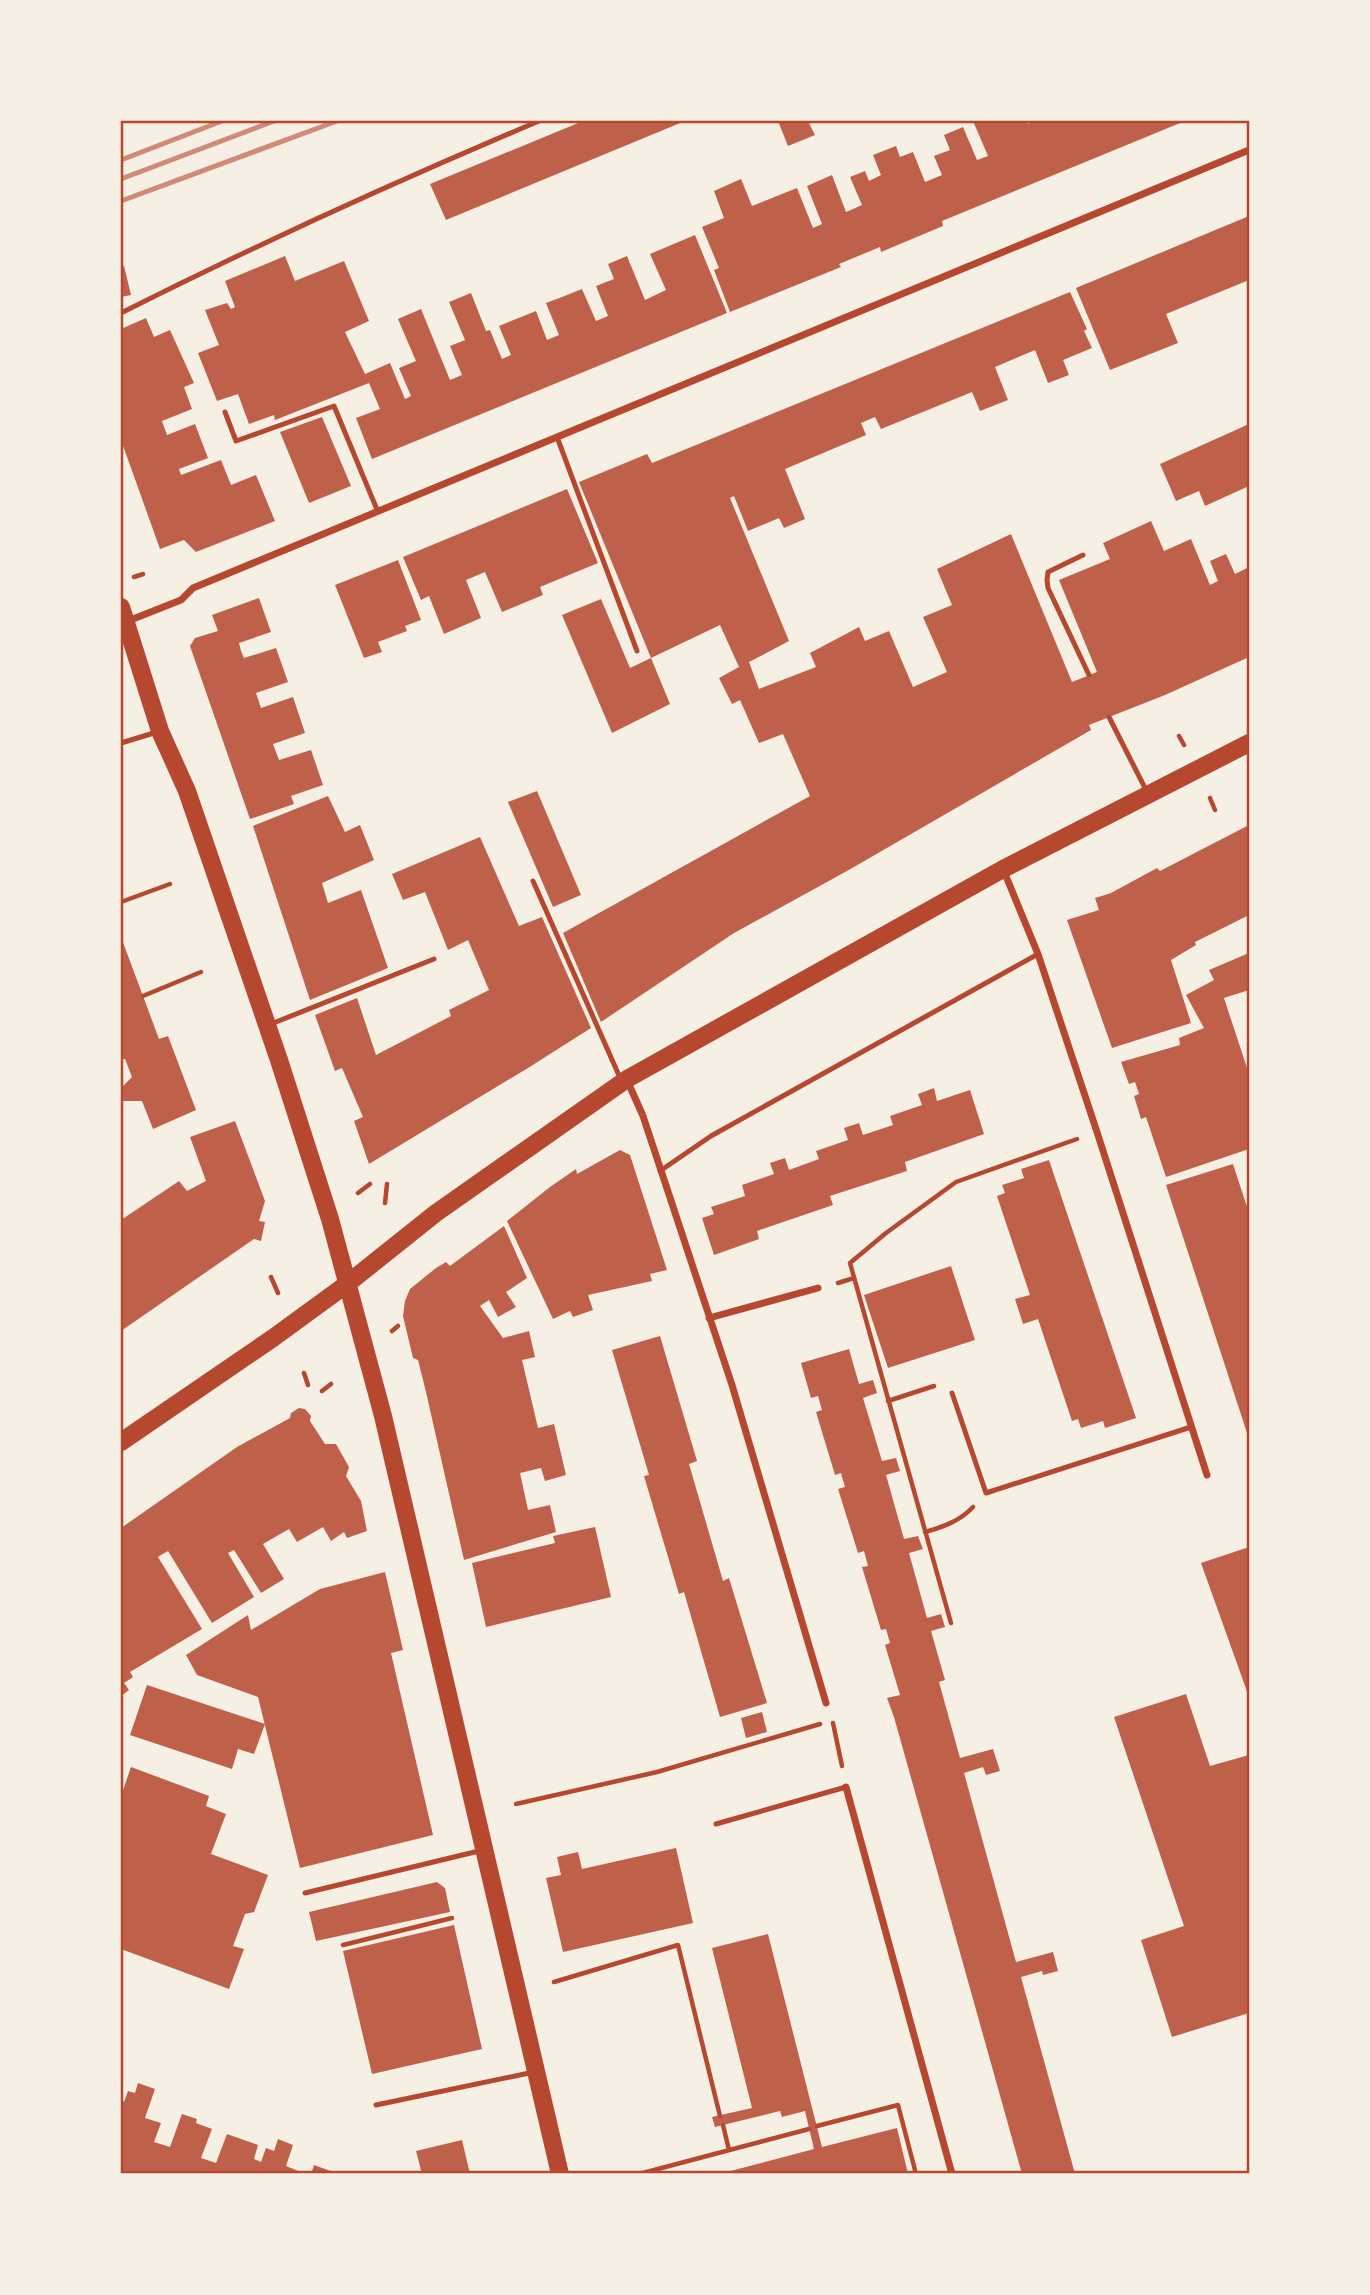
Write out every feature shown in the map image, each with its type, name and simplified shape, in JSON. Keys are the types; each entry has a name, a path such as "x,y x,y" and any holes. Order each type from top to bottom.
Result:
{"main road":[{"path":"123,614 160,731 187,791 267,1026 313,1165 347,1284 383,1416 561,2174"},
{"path":"121,1442 347,1284 436,1213 625,1081 1003,869 1249,743"}],"street":[{"path":"123,614 181,600 193,588 1249,150"},
{"path":"1003,869 1038,954 1207,1475"},
{"path":"625,1081 643,1116 733,1385 826,1703"},
{"path":"709,1318 818,1289"},
{"path":"846,1787 952,2174"}],"lane":[{"path":"121,313 211,268 426,169 539,121"},
{"path":"225,412 236,441 334,406 377,512"},
{"path":"557,437 637,651"},
{"path":"1083,555 1048,572 1047,580 1048,588 1088,675"},
{"path":"1109,717 1147,793"},
{"path":"121,743 160,731"},
{"path":"533,881 625,1081"},
{"path":"660,1171 710,1136 1038,954"},
{"path":"267,1026 434,959"},
{"path":"953,1393 986,1493 1191,1427"},
{"path":"716,1824 846,1787"},
{"path":"304,1893 486,1849"},
{"path":"376,2105 536,2071"}],"path":[{"path":"134,577 143,574"},
{"path":"1179,736 1184,745"},
{"path":"1210,798 1215,810"},
{"path":"121,902 170,884"},
{"path":"143,996 201,972"},
{"path":"951,1623 850,1263 956,1182 1097,1132"},
{"path":"358,1193 370,1184"},
{"path":"385,1203 387,1184"},
{"path":"271,1277 278,1293"},
{"path":"391,1331 398,1326"},
{"path":"304,1373 308,1385"},
{"path":"888,1401 949,1382 953,1393"},
{"path":"322,1391 331,1384"},
{"path":"925,1532 943,1527 967,1514 986,1493"},
{"path":"516,1804 657,1772 832,1721 846,1787"},
{"path":"343,1945 452,1918"},
{"path":"554,1982 678,1945 720,2116"},
{"path":"817,2126 898,2105 916,2174"},
{"path":"723,2125 729,2150"},
{"path":"639,2174 809,2129"}],"building":[{"path":"583,121 685,121 446,220 430,184"},
{"path":"778,121 808,121 815,135 788,146"},
{"path":"973,121 1027,121 1028,124 1034,121 1185,121 942,221 943,226 881,252 880,247 839,264 841,267 730,312 714,270 719,268 702,227 724,218 714,191 741,179 752,206 797,188 813,228 822,224 807,186 832,175 846,212 862,205 850,177 865,171 869,181 881,175 873,155 896,146 900,157 913,152 925,182 942,175 934,156 950,150 944,135 963,127 977,160 988,156"},
{"path":"1249,216 1249,280 1166,314 1178,343 1110,370 1076,288"},
{"path":"695,235 727,313 372,459 356,418 380,409 369,383 275,420 274,415 249,424 238,394 217,401 198,353 219,345 205,310 227,303 231,309 235,307 225,281 285,256 295,281 344,261 369,321 345,332 365,374 390,363 405,399 411,396 399,368 416,361 398,319 421,309 450,380 462,375 450,346 465,340 449,302 471,293 486,331 490,330 502,359 511,355 499,326 536,311 547,340 559,335 546,303 582,289 596,321 608,316 596,286 614,279 608,264 627,256 645,300 666,290 650,254"},
{"path":"121,266 124,266 131,295 121,297"},
{"path":"1070,292 1087,329 1084,331 1092,348 1063,360 1069,375 1048,383 1035,350 995,367 1008,400 980,411 972,392 881,429 875,417 861,423 866,435 785,469 805,519 784,528 779,518 748,531 734,496 730,498 789,641 749,662 759,689 816,667 810,653 859,627 865,641 889,631 913,687 947,672 923,617 952,605 937,569 1011,534 1072,682 1097,672 1059,580 1110,559 1103,543 1151,521 1164,551 1191,539 1210,585 1218,581 1210,561 1226,554 1235,574 1249,567 1249,657 1165,695 1089,725 1091,730 734,933 601,1022 563,933 810,796 783,734 759,743 740,700 732,704 719,678 739,667 720,625 651,658 579,482 647,454 652,463"},
{"path":"146,318 154,337 170,330 194,383 184,387 192,409 162,421 167,435 195,424 208,458 179,469 181,475 221,460 231,485 256,475 275,521 196,552 184,540 160,549 121,440 121,329"},
{"path":"322,417 351,486 309,503 280,432"},
{"path":"1249,424 1249,486 1205,506 1199,491 1176,501 1160,464"},
{"path":"567,489 598,563 540,587 543,595 502,612 485,572 466,580 481,618 444,634 429,596 421,600 403,557"},
{"path":"398,560 421,620 405,626 407,631 378,642 382,652 364,658 335,585"},
{"path":"259,598 271,632 239,643 241,651 244,658 276,648 288,682 256,693 261,708 293,697 305,733 273,744 279,760 311,750 323,785 291,796 294,804 250,819 190,646 195,638 218,631 212,615"},
{"path":"601,599 630,668 651,658 670,704 612,733 562,615"},
{"path":"537,791 581,895 553,907 508,802"},
{"path":"328,796 345,832 360,825 374,860 322,883 328,903 361,890 388,968 310,1000 253,826"},
{"path":"1249,825 1249,915 1195,942 1196,945 1171,960 1191,1023 1112,1048 1067,920 1099,910 1095,898 1111,893 1157,868 1160,871"},
{"path":"480,837 519,926 542,917 591,1028 369,1164 354,1121 363,1117 342,1068 335,1071 315,1015 357,998 376,1055 451,1016 449,1010 489,990 468,940 448,950 425,892 403,900 392,874"},
{"path":"121,937 159,1039 168,1036 196,1110 153,1129 142,1101 121,1101 121,1088 132,1077 125,1059 121,1059"},
{"path":"1249,953 1249,990 1224,998 1249,1074 1249,1149 1166,1177 1146,1117 1141,1119 1134,1096 1139,1094 1135,1082 1129,1084 1121,1062 1180,1045 1179,1038 1204,1028 1186,995 1214,980 1209,970"},
{"path":"934,1088 937,1101 970,1090 984,1134 905,1162 907,1171 830,1196 833,1205 757,1231 759,1239 714,1255 702,1218 714,1214 711,1207 745,1196 742,1185 774,1174 770,1163 785,1158 789,1170 819,1159 816,1151 848,1140 844,1128 859,1123 863,1135 893,1125 890,1116 922,1105 918,1094"},
{"path":"235,1121 265,1201 259,1221 265,1222 261,1241 254,1239 121,1331 121,1220 179,1181 187,1191 206,1181 190,1137"},
{"path":"620,1150 630,1155 667,1270 650,1274 652,1281 588,1295 593,1310 573,1317 570,1311 553,1319 507,1221 576,1169 577,1174"},
{"path":"1049,1160 1136,1418 1105,1428 1103,1421 1081,1428 1078,1419 1072,1421 1038,1319 1023,1324 1015,1299 1030,1295 997,1196 1005,1193 1002,1185 1024,1178 1021,1169"},
{"path":"1233,1164 1249,1213 1249,1439 1166,1185"},
{"path":"504,1226 527,1278 506,1292 516,1307 498,1317 489,1300 480,1306 503,1338 529,1331 535,1357 522,1360 538,1428 554,1424 566,1475 545,1481 541,1468 520,1473 528,1510 550,1505 556,1532 464,1560 418,1360 413,1358 403,1316 410,1289 446,1262 450,1266"},
{"path":"951,1266 975,1340 888,1368 864,1295"},
{"path":"660,1336 697,1461 689,1464 723,1581 729,1578 767,1703 720,1717 684,1592 679,1594 644,1476 649,1475 612,1350"},
{"path":"849,1349 859,1384 873,1380 877,1393 863,1398 882,1461 896,1458 900,1471 886,1475 904,1539 918,1536 923,1549 909,1553 927,1618 941,1614 945,1627 931,1631 945,1680 939,1682 960,1758 993,1749 1000,1771 986,1775 983,1767 964,1773 1016,1962 1053,1952 1058,1971 1043,1975 1042,1971 1021,1977 1075,2174 1022,2174 887,1698 900,1695 885,1645 890,1643 886,1629 881,1630 862,1567 868,1566 864,1551 858,1553 838,1489 845,1487 841,1473 835,1475 816,1412 822,1410 818,1396 811,1398 801,1363"},
{"path":"299,1408 305,1409 311,1416 310,1421 325,1444 336,1444 349,1467 346,1476 361,1501 367,1531 347,1538 344,1532 331,1541 323,1527 297,1542 289,1529 263,1544 284,1579 261,1593 234,1550 228,1553 254,1597 212,1623 168,1551 158,1557 202,1629 130,1672 133,1677 124,1683 129,1690 121,1696 121,1528 237,1447 290,1418 291,1413"},
{"path":"595,1527 611,1597 486,1627 472,1563 555,1543 553,1536"},
{"path":"1249,1547 1249,1697 1201,1563"},
{"path":"385,1572 403,1650 391,1653 433,1835 300,1868 258,1697 197,1675 186,1655 248,1615 251,1630 320,1589"},
{"path":"147,1685 265,1724 254,1754 238,1749 232,1769 130,1735"},
{"path":"1186,1694 1210,1766 1249,1755 1249,2013 1172,2037 1141,1940 1184,1926 1114,1717"},
{"path":"762,1712 767,1732 746,1738 741,1718"},
{"path":"131,1767 209,1796 206,1806 226,1814 211,1854 268,1875 254,1912 245,1914 233,1946 244,1949 229,1989 121,1949 121,1796"},
{"path":"676,1848 693,1923 563,1952 546,1878 561,1875 557,1857 578,1852 582,1869"},
{"path":"437,1882 445,1888 450,1912 316,1941 309,1912"},
{"path":"454,1925 482,2049 372,2074 343,1951"},
{"path":"768,1934 822,2147 897,2128 908,2174 719,2174 814,2149 805,2111 782,2117 780,2111 715,2127 712,2117 752,2108 712,1948"},
{"path":"138,2083 155,2089 145,2118 161,2123 154,2142 170,2147 182,2114 197,2119 196,2123 212,2129 201,2158 216,2163 227,2134 258,2145 254,2159 261,2162 266,2148 274,2151 278,2139 293,2145 286,2166 306,2174 121,2174 121,2100 124,2102 128,2091 135,2093"},
{"path":"462,2140 470,2174 422,2174 416,2151"},
{"path":"314,2165 339,2174 311,2174"}],"railway":[{"path":"121,160 222,121"},
{"path":"121,179 274,121"},
{"path":"121,201 337,121"}]}
